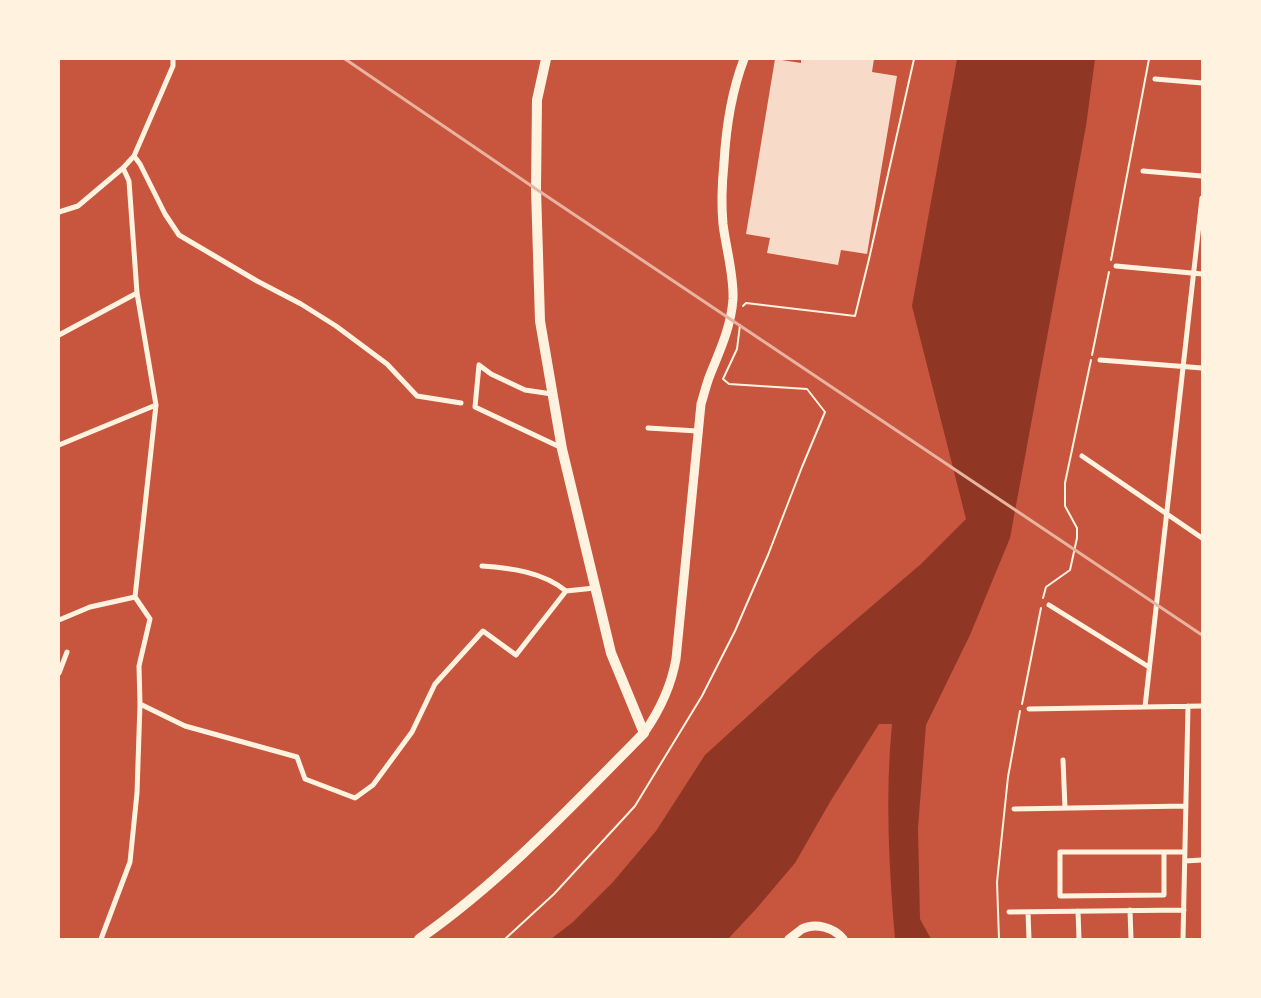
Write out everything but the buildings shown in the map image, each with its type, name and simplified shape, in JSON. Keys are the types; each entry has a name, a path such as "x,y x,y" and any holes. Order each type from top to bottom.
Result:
{"main road":[{"path":"419,939 475,897 569,809 644,733 610,653 562,448 540,321 536,189 537,100 546,59"}],"street":[{"path":"59,212 78,206 123,168 134,156 173,66 173,59"},
{"path":"644,733 662,704 672,678 677,650 701,404 726,338 732,312 732,276 724,233 722,190 725,135 729,110 734,87 744,59"},
{"path":"1155,79 1202,83"},
{"path":"134,156 140,164 165,214 179,235 336,326 388,364 417,396 461,403"},
{"path":"101,939 130,862 137,793 140,704 139,666 150,619 135,598 156,405 137,293 129,181 123,168"},
{"path":"1143,171 1202,176"},
{"path":"1145,707 1202,198"},
{"path":"1113,264 1202,274"},
{"path":"59,335 137,293"},
{"path":"1100,360 1202,368"},
{"path":"553,394 525,390 491,374 479,365 475,406 562,448"},
{"path":"59,446 156,405"},
{"path":"648,428 698,431"},
{"path":"1082,456 1202,538"},
{"path":"482,566 508,567 557,584 566,591 595,588"},
{"path":"140,704 185,726 297,757 305,779 355,798 373,785 412,732 435,684 484,631 516,655 566,591"},
{"path":"59,620 90,606 135,598"},
{"path":"1049,605 1149,667"},
{"path":"59,673 67,652"},
{"path":"1183,939 1188,706"},
{"path":"1029,709 1202,706"},
{"path":"1063,760 1065,808"},
{"path":"1014,809 1186,806"},
{"path":"1164,852 1164,895 1060,896 1060,852 1185,852"},
{"path":"1185,861 1202,860"},
{"path":"1130,910 1131,939"},
{"path":"1009,912 1184,910"},
{"path":"1078,911 1079,939"},
{"path":"1028,912 1029,939"},
{"path":"789,939 804,928 818,927 838,933 843,939"}],"path":[{"path":"741,308 746,303 855,316 870,259 914,59"},
{"path":"1113,264 1149,59"},
{"path":"998,939 997,882 1008,777 1046,587 1070,570 1077,538 1076,528 1065,506 1065,483 1109,271"},
{"path":"505,939 554,894 635,806 702,696 739,623 826,412 807,389 729,384 723,378 737,349 740,324"}],"shaded area":[{"path":"957,59 1095,59 1086,126 1010,538 970,635 926,725 918,828 920,919 931,939 895,939 889,831 892,724 879,724 830,802 795,863 728,939 551,939 573,922 613,882 656,831 705,755 817,653 921,564 966,519 912,306"}],"railway":[{"path":"345,59 1202,635"}]}
